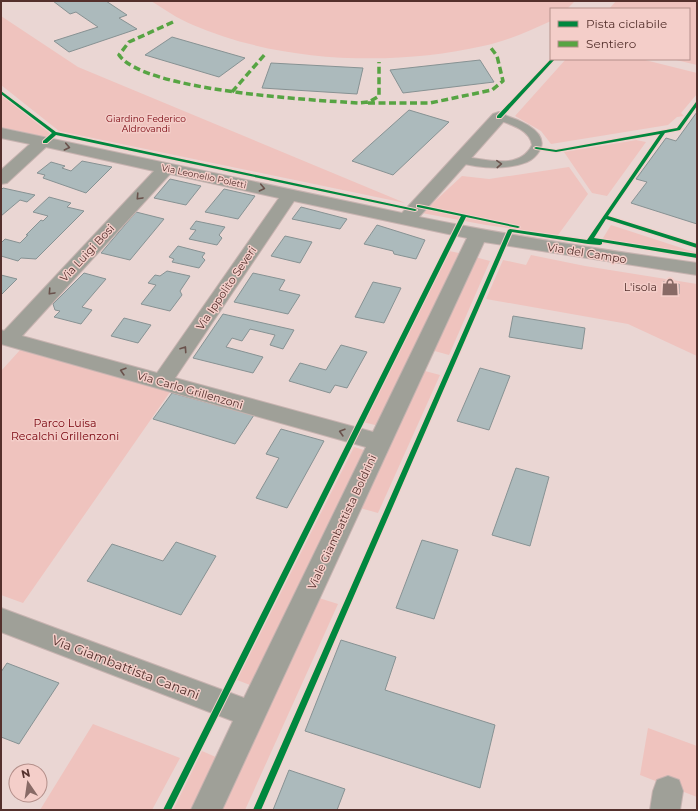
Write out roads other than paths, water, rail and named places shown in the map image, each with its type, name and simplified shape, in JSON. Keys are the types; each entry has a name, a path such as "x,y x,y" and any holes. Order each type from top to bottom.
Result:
{"street":[{"path":"407,219 499,117"},
{"name":"Via Leonello Poletti","path":"1,133 478,234"},
{"path":"1,179 42,142"},
{"name":"Via Luigi Bosi","path":"5,338 166,168"},
{"name":"Via Ippolito Severi","path":"162,382 290,194"},
{"name":"Via del Campo","path":"478,234 578,252 697,269"},
{"name":"Viale Giambattista Boldrini","path":"206,810 478,234"},
{"name":"Via Carlo Grillenzoni","path":"5,338 380,442"},
{"name":"Via Giambattista Canani","path":"1,620 251,714"}],"lane":[{"path":"460,160 478,164 498,165 516,162 529,157 536,148 537,141 534,135 518,124 499,117"}],"place":[{"name":"L'isola","path":"670,287"}],"park label":[{"name":"Giardino Federico Aldrovandi","path":"146,124"},
{"name":"Parco Luisa Recalchi Grillenzoni","path":"65,429"}]}
